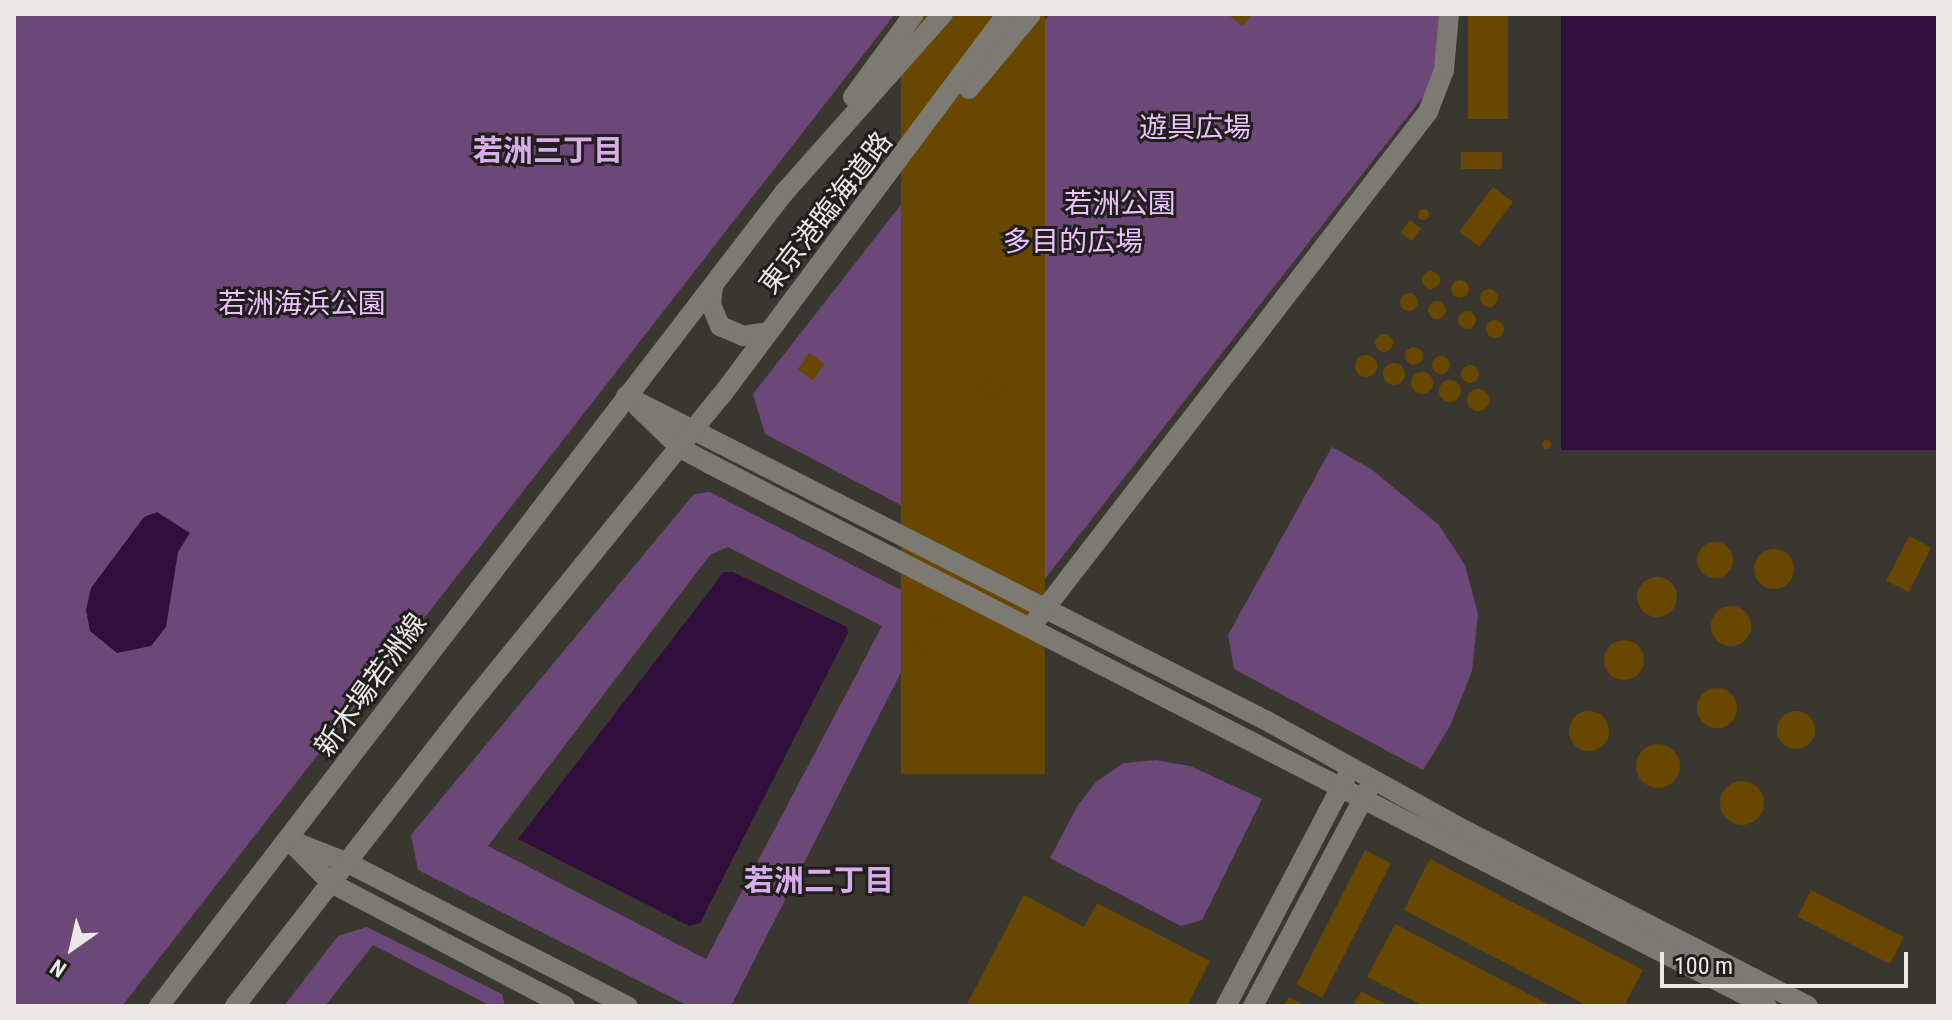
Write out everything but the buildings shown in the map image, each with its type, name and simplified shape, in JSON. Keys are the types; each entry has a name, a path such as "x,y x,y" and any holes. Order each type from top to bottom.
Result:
{"street":[{"path":"783,194 914,14"},
{"name":"東京港臨海道路","path":"626,396 783,194 943,14"},
{"path":"847,232 1031,14"},
{"path":"1032,630 1042,608 1428,112 1444,70 1449,14"},
{"name":"東京港臨海道路","path":"695,428 847,232 1002,22"},
{"path":"713,286 711,304 720,326 743,336 769,332"},
{"path":"626,396 695,428 1351,766 1808,1006"},
{"path":"626,396 680,448 1362,801 1767,1006"},
{"name":"新木場若洲線","path":"159,1006 290,840 626,396"},
{"path":"235,1006 695,428"},
{"path":"1226,1006 1351,766"},
{"path":"1253,1006 1373,780"},
{"path":"290,840 348,863 628,1006"},
{"path":"290,840 331,883 555,1004 565,973"}],"green space":[{"name":"若洲海浜公園","path":"14,14 895,14 122,1006 14,1006"},
{"name":"若洲公園","path":"1050,14 1441,14 1438,64 1426,93 1044,580 765,434 753,394"},
{"path":"1332,447 1371,469 1439,525 1465,565 1478,614 1472,671 1450,726 1423,770 1234,669 1228,635"},
{"path":"710,492 942,611 936,621 923,616 910,641 915,645 731,1006 689,1006 418,870 411,835 694,494","holes":["728,547 882,626 706,959 488,846 710,555"]},
{"path":"1156,760 1190,766 1262,799 1202,920 1181,926 1050,858 1078,805 1096,782 1124,763"},
{"path":"367,927 502,994 505,1006 491,1006 373,945 325,1006 284,1006 338,936"}],"shaded area":[{"path":"1561,14 1938,14 1938,450 1561,450"},
{"path":"157,512 190,533 178,552 166,627 151,646 117,653 90,631 86,610 91,588 144,517"},
{"path":"724,572 733,572 847,627 848,633 700,923 689,926 518,839"}],"district":[{"name":"若洲三丁目","path":"548,151"},
{"name":"若洲二丁目","path":"819,881"}],"park label":[{"name":"遊具広場","path":"1195,128"},
{"name":"多目的広場","path":"1073,242"}]}
